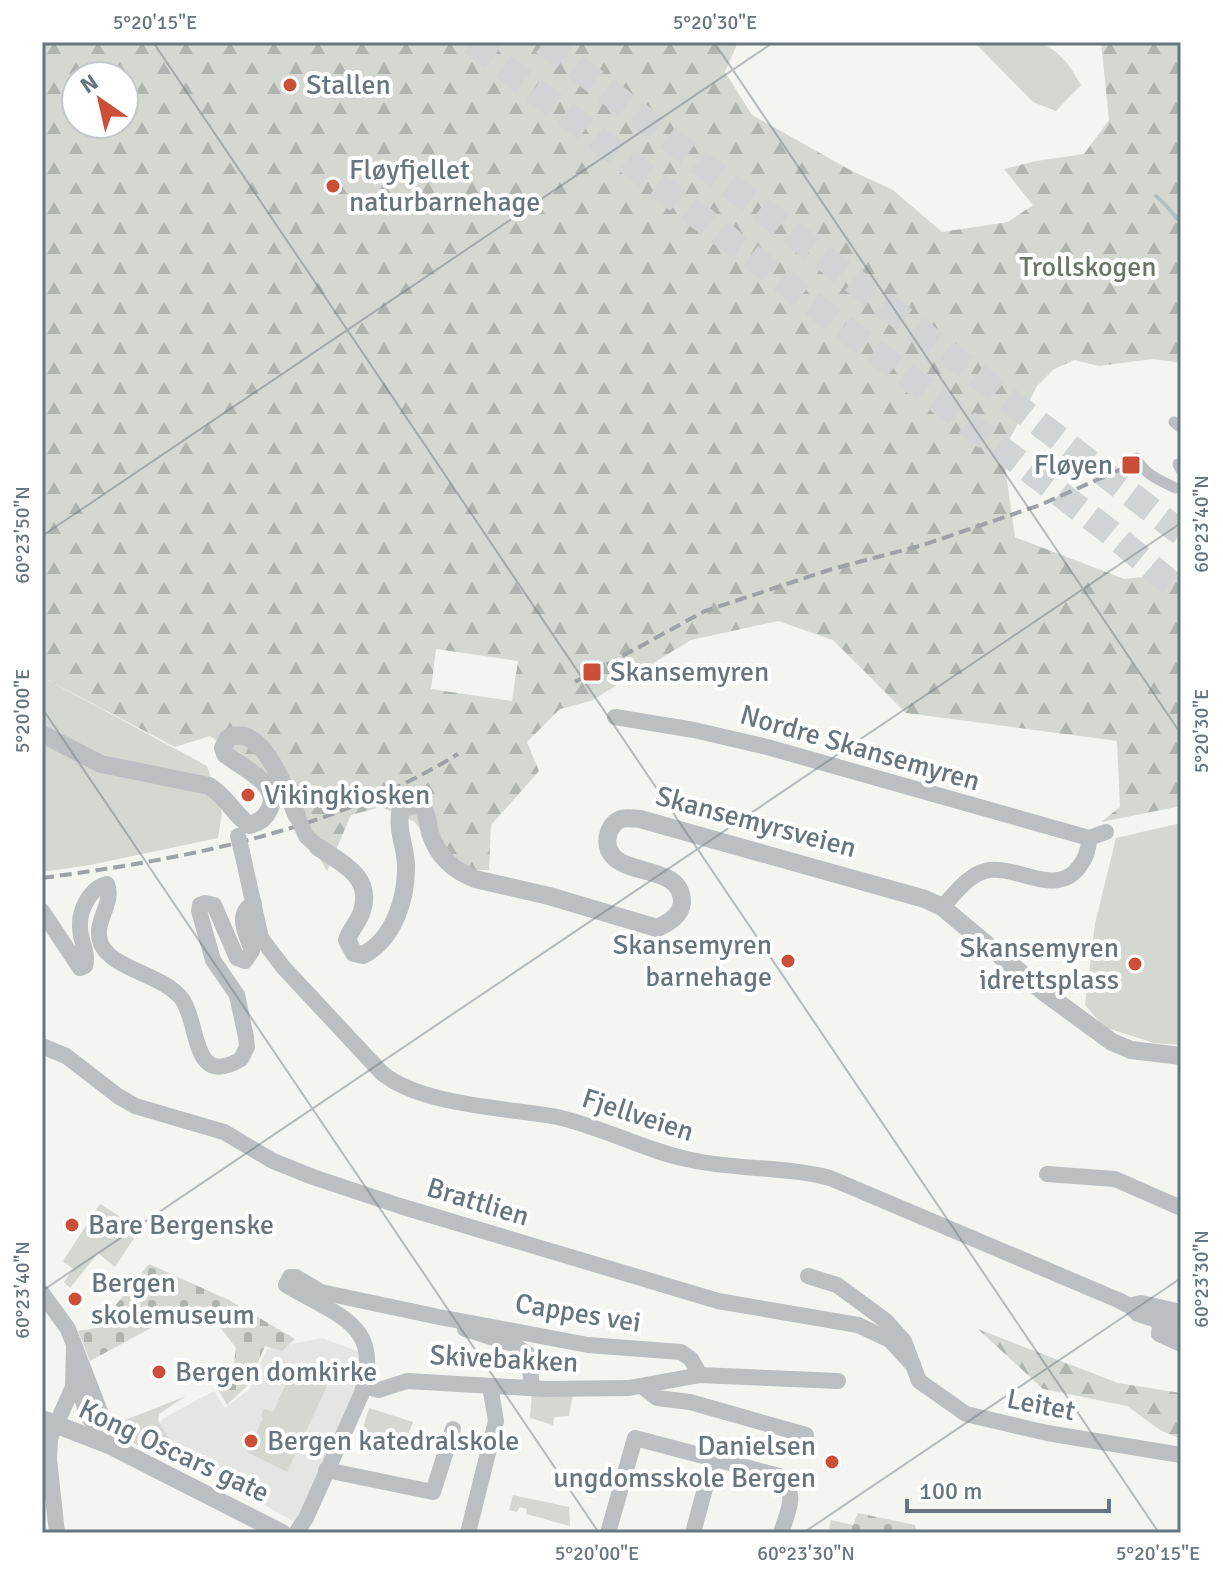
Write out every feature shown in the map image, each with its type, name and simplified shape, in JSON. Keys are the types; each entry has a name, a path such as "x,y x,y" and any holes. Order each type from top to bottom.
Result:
{"street":[{"path":"1136,458 1153,479 1176,491 1180,470"},
{"name":"Nordre Skansemyren","path":"615,717 681,727 750,743 1089,838"},
{"path":"42,734 101,764 209,786 226,800 237,816"},
{"name":"Skansemyrsveien","path":"237,816 249,825 257,823 272,803 263,782 225,754 223,748 228,738 241,735 268,755 306,836 356,873 364,898 363,908 347,940 354,953 363,955 382,943 391,929 403,895 406,864 400,812 412,804 426,811 431,835 443,860 464,874 646,926 657,928 670,922 679,912 680,893 671,880 612,856 607,846 608,832 621,819 640,819 690,832 911,894 942,907"},
{"name":"Fjellveien","path":"237,816 240,844 261,938 381,1072 400,1086 432,1096 569,1120 690,1160 830,1178 1130,1306 1133,1312 1181,1328"},
{"path":"1106,832 1089,838 1088,853 1067,879 1047,881 988,871 969,879 942,907 1045,993 1112,1042 1131,1050 1181,1056"},
{"path":"42,911 66,943 75,964 80,968 85,966 88,957 79,928 82,913 92,894 99,886 107,884 108,897 99,923 101,943 106,952 159,980 182,999 202,1057 213,1066 222,1068 241,1059 247,1047 246,1037 237,995 213,960 200,905 214,905 237,958 245,961 252,951 242,918 243,911 254,903"},
{"name":"Brattlien","path":"42,1046 66,1056 135,1106 224,1132 267,1158 313,1177 718,1301 858,1325 890,1340 913,1365"},
{"path":"1047,1174 1115,1179 1181,1208"},
{"path":"808,1276 837,1285 886,1321 904,1341 913,1365"},
{"name":"Cappes vei","path":"364,1386 369,1353 356,1329 286,1285 290,1277 296,1277 321,1292 439,1317 588,1345 681,1352 691,1359 700,1375"},
{"path":"42,1293 71,1337 109,1435 109,1445"},
{"path":"1130,1306 1141,1303 1181,1312"},
{"name":"Cappes vei","path":"439,1317 523,1349 528,1354 532,1387"},
{"name":"Fjellveien","path":"1160,1322 1159,1334 1181,1344"},
{"path":"71,1337 74,1366 87,1415 109,1445"},
{"name":"Leitet","path":"913,1365 923,1385 978,1419 1071,1438 1181,1455"},
{"path":"57,1533 48,1422 69,1398 74,1366"},
{"name":"Skivebakken","path":"364,1386 379,1390 407,1381 490,1386 643,1387 700,1375 838,1381"},
{"path":"296,1533 306,1518 364,1386"},
{"path":"468,1533 496,1421 490,1386"},
{"name":"Skivebakken","path":"643,1387 657,1398 690,1402 806,1435"},
{"name":"Kong Oscars gate","path":"48,1422 109,1445 282,1533"},
{"path":"326,1470 433,1492 453,1429"},
{"path":"608,1533 635,1438 779,1476 789,1486 791,1495 781,1533"},
{"path":"693,1533 713,1459"}],"shaded area":[{"name":"Bergen katedralskole","path":"322,1338 362,1353 353,1395 295,1522 182,1459 160,1423 162,1419 214,1391 225,1408 249,1389 267,1349"}],"green space":[{"path":"1025,41 1049,47 1060,55 1081,85 1056,111 1033,102 974,42"},
{"name":"Trollskogen","path":"42,42 738,42 725,72 752,115 850,170 893,190 942,232 1008,222 1033,205 1004,169 1084,154 1109,120 1101,42 1181,42 1181,363 1153,359 1099,366 1075,360 1054,369 1037,386 1003,452 1015,537 1124,579 1181,573 1181,806 1101,822 1120,807 1117,741 906,713 833,640 778,621 691,640 591,701 560,709 527,742 539,771 491,825 489,870 447,871 415,822 381,807 351,815 327,871 280,788 210,736 175,747 42,677","holes":["436,649 518,661 512,701 431,689"]},
{"path":"42,677 207,766 222,813 218,838 42,872"},
{"name":"Skansemyren idrettsplass","path":"1181,823 1181,1045 1154,1043 1104,1027 1085,1005 1095,924 1116,838"},
{"path":"100,1204 140,1229 115,1267 98,1253 70,1288 64,1282 73,1269 63,1261"},
{"path":"149,1264 229,1300 295,1339 282,1351 265,1346 248,1385 227,1405 217,1388 232,1378 236,1348 220,1327 202,1311 175,1315 90,1361 78,1331 97,1328"},
{"path":"978,1329 1118,1383 1181,1393 1181,1439 1160,1430 1127,1406 1043,1389"},
{"path":"295,1373 327,1386 287,1472 247,1452 264,1409 273,1412 286,1384 291,1385"},
{"path":"532,1393 573,1394 569,1416 554,1417 553,1425 530,1418"},
{"path":"186,1396 159,1414 158,1420 182,1459 174,1464 118,1435 115,1424"},
{"path":"369,1408 413,1422 405,1442 362,1431"},
{"path":"513,1495 569,1507 570,1526 526,1514 527,1509 520,1507 517,1512 509,1510"},
{"path":"858,1513 915,1525 917,1533 828,1533 831,1520 853,1525"}],"waterway":[{"path":"1156,196 1181,223"}],"tunnel":[{"path":"472,42 1111,533 1181,592"},
{"path":"544,42 1181,533"}],"railway":[{"path":"575,682 705,611 832,569 923,545 1040,505 1131,465"},
{"path":"42,878 204,851 257,838 360,803 410,781 458,754"}],"place":[{"name":"Stallen","path":"290,85"},
{"name":"Fløyfjellet naturbarnehage","path":"333,186"},
{"name":"Fløyen","path":"1131,465"},
{"name":"Skansemyren","path":"592,672"},
{"name":"Vikingkiosken","path":"248,795"},
{"name":"Skansemyren barnehage","path":"788,961"},
{"name":"Skansemyren idrettsplass","path":"1135,964"},
{"name":"Bare Bergenske","path":"72,1225"},
{"name":"Bergen skolemuseum","path":"75,1299"},
{"name":"Bergen domkirke","path":"159,1372"},
{"name":"Bergen katedralskole","path":"251,1441"},
{"name":"Danielsen ungdomsskole Bergen","path":"832,1462"}]}
